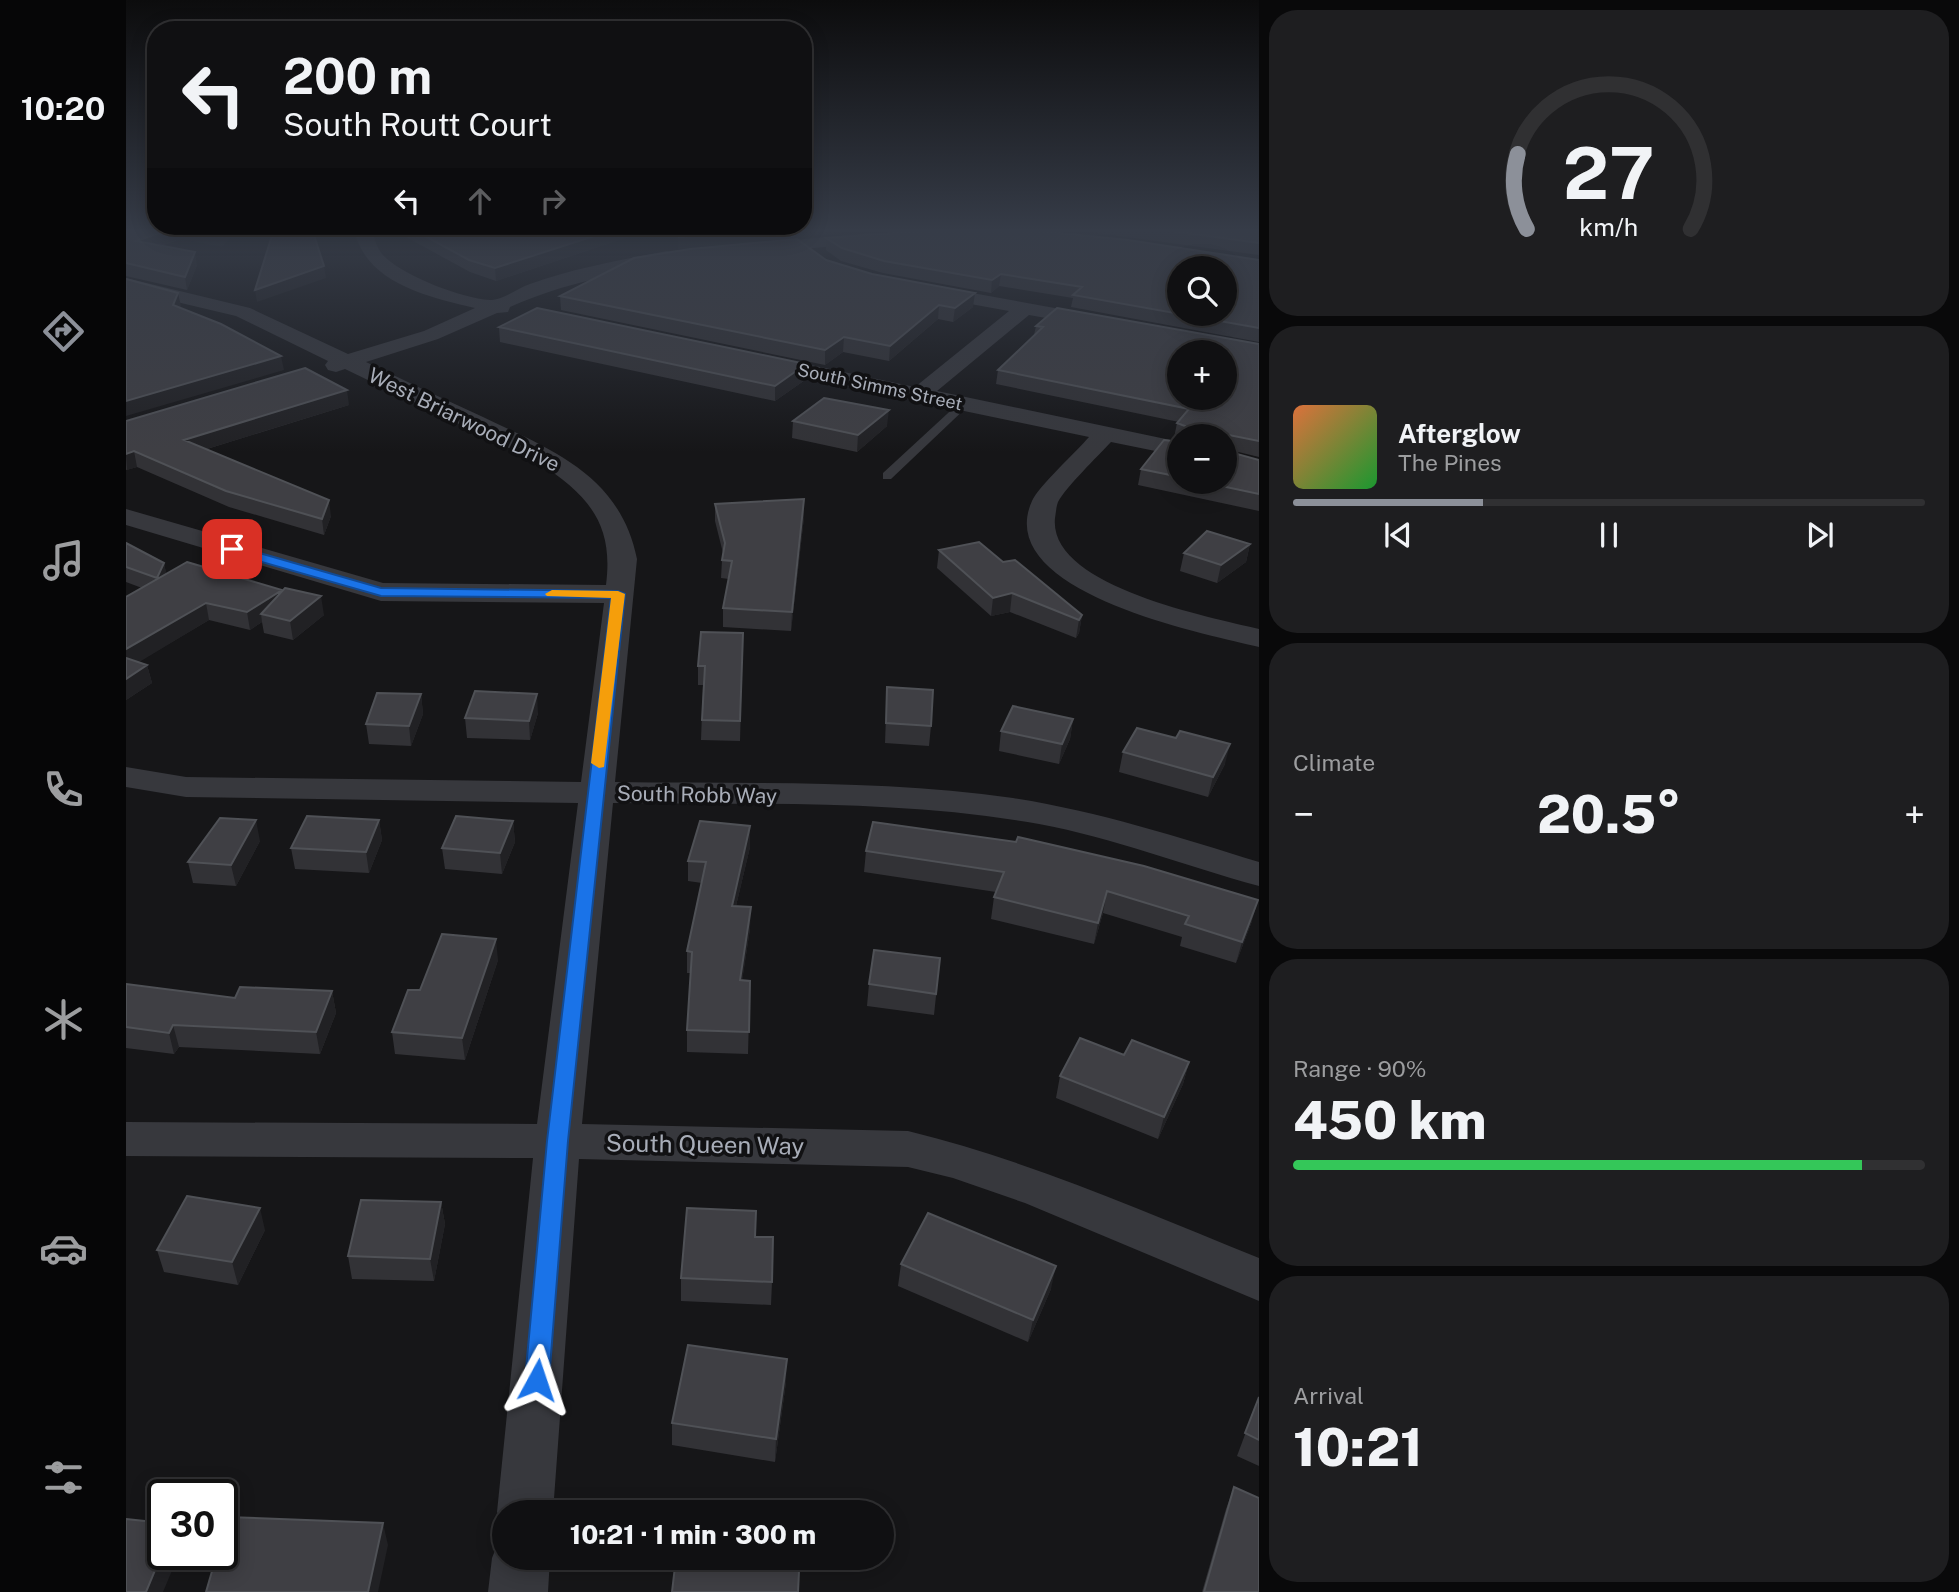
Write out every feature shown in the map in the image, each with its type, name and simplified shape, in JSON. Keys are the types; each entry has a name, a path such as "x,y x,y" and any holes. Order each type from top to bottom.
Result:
{"street":[{"name":"West Briarwood Drive","path":"202,303 243,312 333,366 547,457 577,477 608,512 621,541 623,559 558,1141 526,1500"},
{"path":"482,303 533,314"},
{"path":"333,366 431,335 500,303"},
{"path":"999,303 1116,324"},
{"path":"919,395 1025,308"},
{"name":"South Simms Street","path":"733,356 1167,446"},
{"path":"1104,433 1044,502 1040,512 1040,532 1050,551 1081,578 1125,601 1259,638"},
{"path":"126,517 381,592 618,594"},
{"name":"South Robb Way","path":"126,778 186,787 877,796 992,807 1090,824 1259,874"},
{"name":"South Queen Way","path":"126,1139 558,1141 908,1149 960,1160 1259,1280"},
{"path":"518,1592 520,1570"}],"lane":[{"path":"887,476 964,404"}],"building":[{"path":"126,303 174,303 221,324 281,356 126,401"},
{"path":"596,303 961,303 955,308 939,305 890,346 844,337 825,350"},
{"path":"1120,303 1167,303 1167,312"},
{"path":"1237,303 1259,303 1259,328 1237,324"},
{"path":"537,308 806,364 775,386 499,327"},
{"path":"1057,308 1237,340 1167,340 1167,405 998,370 1043,327 1036,326"},
{"path":"1237,340 1259,344 1259,441 1237,437 1237,424 1177,423 1188,410 1237,410"},
{"path":"305,368 347,390 184,440 329,500 322,519 226,491 134,451 126,454 126,421"},
{"path":"824,398 889,410 858,435 793,421"},
{"path":"1164,440 1167,440 1167,474 1141,469"},
{"path":"1237,454 1259,460 1259,494 1237,489"},
{"path":"804,499 792,612 723,608 732,561 722,560 725,543 715,504"},
{"path":"1207,531 1250,544 1221,565 1184,553"},
{"path":"979,542 1003,562 1015,560 1082,615 1079,620 1012,593 993,598 939,550"},
{"path":"126,543 164,563 157,578 126,567"},
{"path":"187,562 282,590 247,612 206,603 126,649 126,597"},
{"path":"285,588 321,596 290,621 261,614"},
{"path":"701,632 743,633 740,721 702,720 705,666 698,666"},
{"path":"126,658 147,665 126,679"},
{"path":"887,687 933,690 931,726 886,723"},
{"path":"475,691 537,694 529,721 465,718"},
{"path":"377,693 421,694 409,726 366,724"},
{"path":"1013,706 1073,719 1062,744 1001,731"},
{"path":"1137,728 1176,738 1180,731 1230,744 1213,777 1123,752"},
{"path":"307,816 379,820 366,852 291,848"},
{"path":"456,816 513,821 500,853 442,848"},
{"path":"220,818 256,820 231,865 188,862"},
{"path":"700,821 750,826 732,906 751,907 740,980 750,981 749,1032 687,1030 692,952 687,951 706,862 688,861"},
{"path":"873,822 1016,842 1018,837 1144,866 1258,900 1242,942 1185,924 1189,916 1107,891 1098,923 994,897 1004,872 866,851"},
{"path":"442,934 496,939 462,1038 392,1032 408,990 420,990"},
{"path":"874,950 940,958 936,994 869,984"},
{"path":"126,984 235,998 240,987 332,991 316,1032 173,1025 169,1033 126,1027"},
{"path":"1080,1038 1124,1055 1132,1040 1189,1062 1164,1117 1060,1076"},
{"path":"187,1196 260,1208 232,1262 157,1250"},
{"path":"361,1200 441,1202 430,1259 348,1256"},
{"path":"687,1208 756,1211 755,1237 773,1237 772,1282 681,1278"},
{"path":"928,1213 1056,1266 1033,1320 901,1264"},
{"path":"688,1345 787,1359 776,1439 672,1423"},
{"path":"1259,1397 1259,1440 1245,1433"},
{"path":"1234,1487 1259,1498 1259,1592 1204,1592"},
{"path":"238,1517 383,1523 368,1592 206,1592 212,1570 238,1570"},
{"path":"126,1519 147,1521 147,1570 155,1570 146,1592 126,1592"},
{"path":"675,1570 799,1571 798,1592 672,1592"}],"slow traffic":[{"path":"552,594 618,594 599,763"}],"route":[{"path":"232,549 381,592 618,594 558,1141 537,1380"}]}
